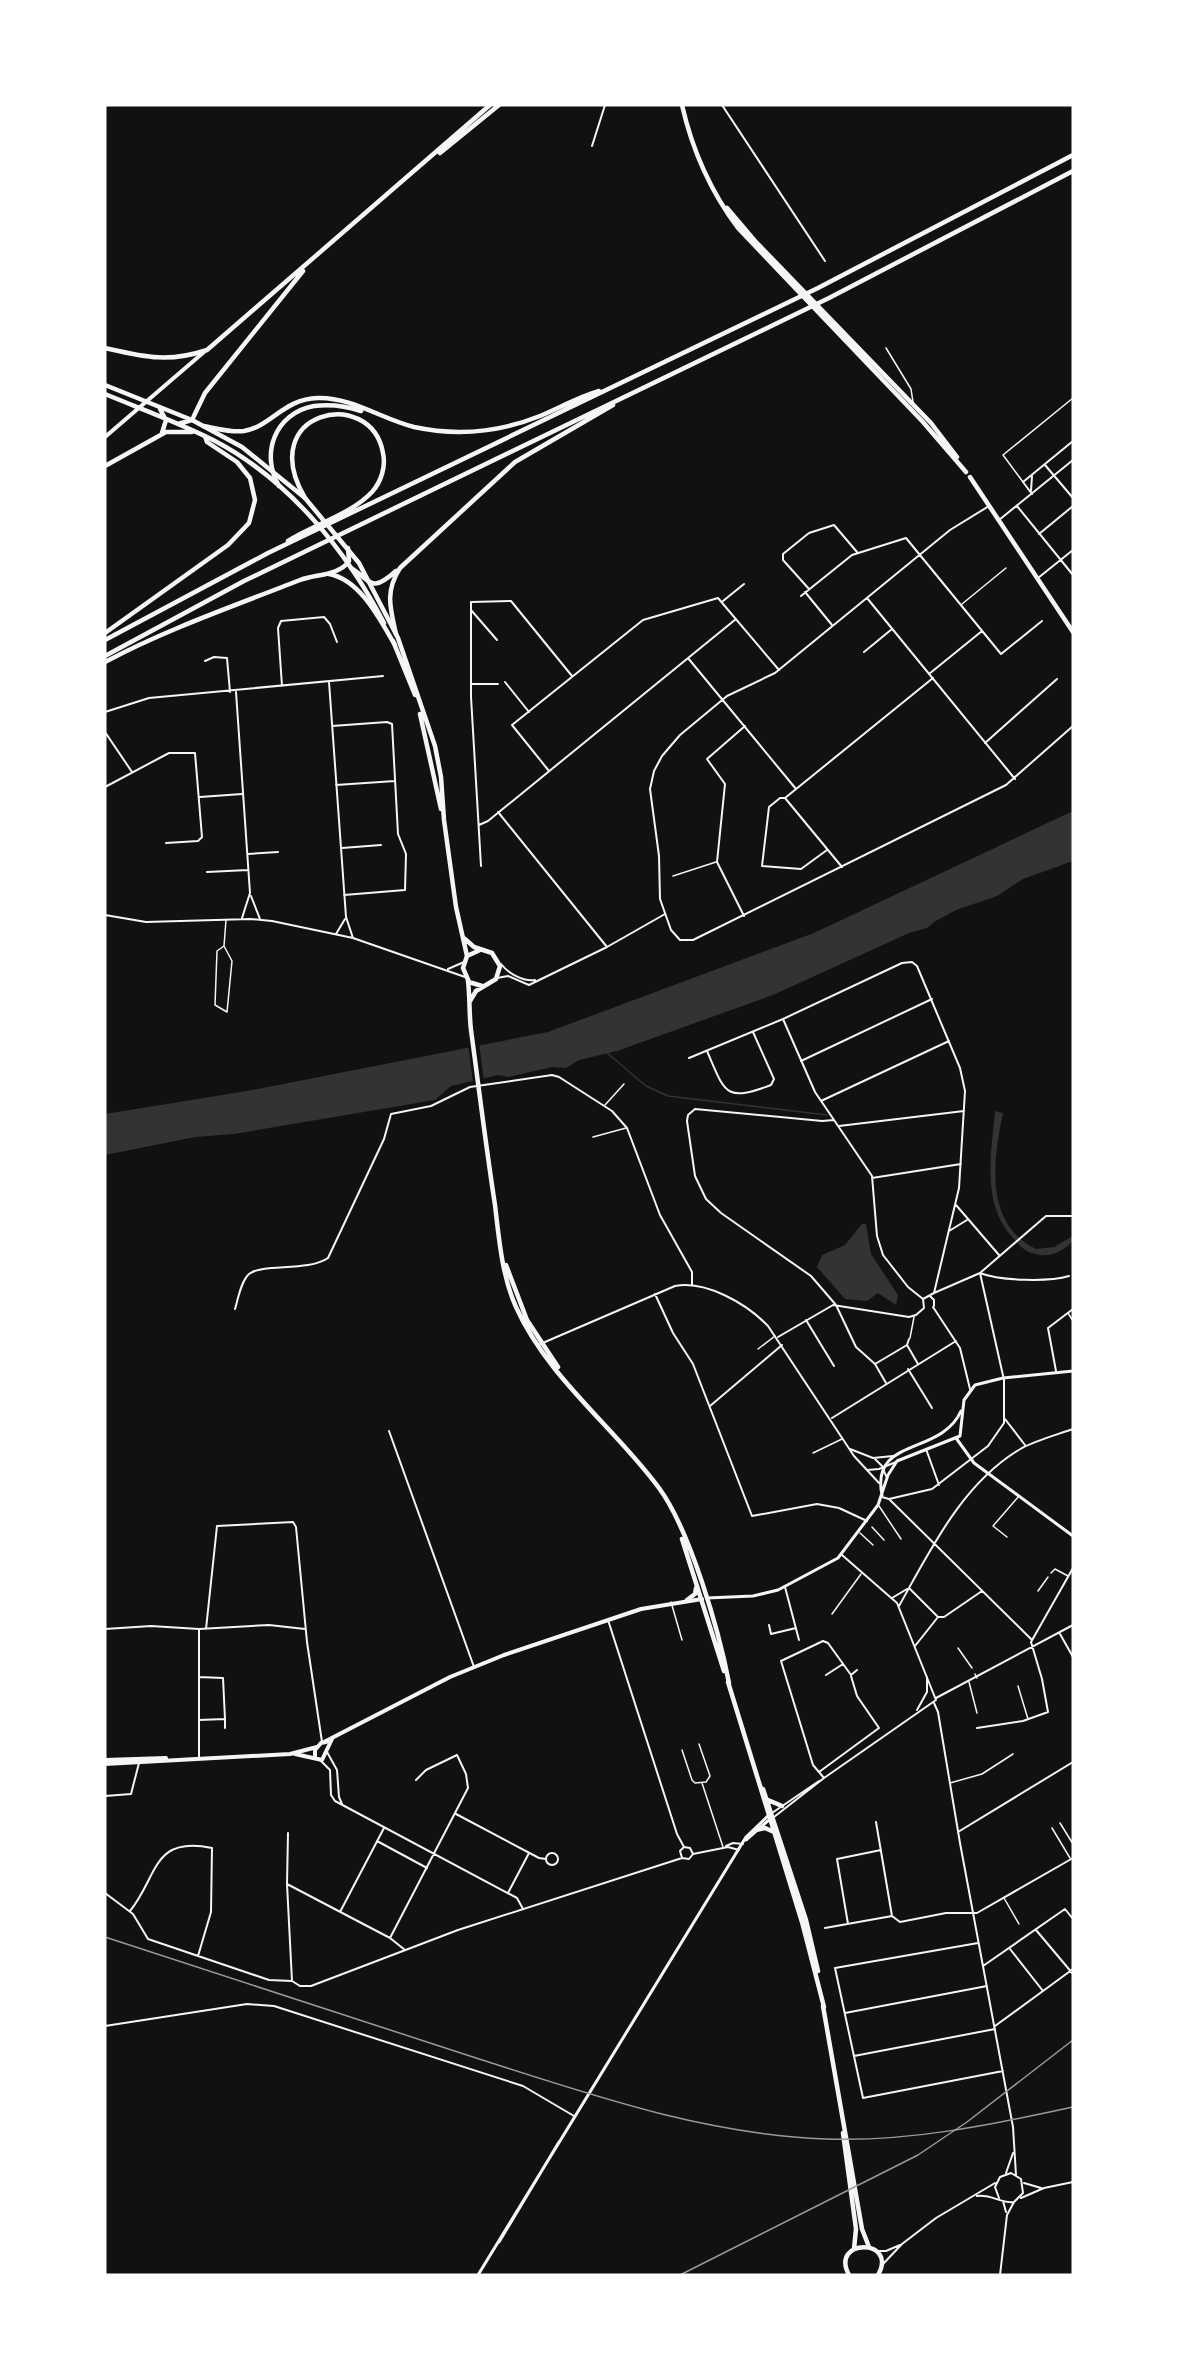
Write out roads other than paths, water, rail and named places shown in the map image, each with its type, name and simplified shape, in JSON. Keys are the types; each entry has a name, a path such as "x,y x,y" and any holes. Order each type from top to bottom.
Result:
{"main road":[{"path":"105,437 428,161 490,105"},
{"path":"428,161 499,105"},
{"path":"682,105 694,146 712,186 746,231 791,282 911,405 968,475 1073,632"},
{"path":"268,553 616,386 924,234 1073,155"},
{"path":"105,656 261,573 904,261 1073,171"},
{"path":"178,424 192,420 205,393 309,263"},
{"path":"105,348 163,359 186,357 207,350"},
{"path":"105,385 192,420 233,441 272,469 316,509 348,548 372,584 396,634 435,746 441,777 444,820 456,907 463,936 471,1031 511,1295 540,1344 570,1385 656,1484 679,1526 808,1929 824,2007 862,2229 869,2247"},
{"path":"279,486 272,469 270,450 273,438 283,423 301,410 330,405 429,430 485,430 529,420 616,386"},
{"path":"105,394 205,436 231,450 279,486 307,513 350,566 364,580 372,584 384,580 400,568 520,459 625,397"},
{"path":"203,426 231,430 250,429 289,405 318,398 342,401 381,417"},
{"path":"158,407 166,420 166,428 159,435"},
{"path":"105,639 355,505 375,488 383,469 383,453 377,436 362,421 345,415 328,415 313,421 301,431 293,446 291,462 294,475 305,498"},
{"path":"105,466 159,435 172,431 196,432"},
{"path":"105,633 228,545 251,520 255,497 248,475 237,462 207,442 205,436"},
{"path":"348,548 350,566 395,645 417,703 444,820"},
{"path":"105,662 177,629 307,577 350,566"},
{"path":"396,634 389,592 400,568"},
{"path":"323,574 341,578 353,586 395,645"},
{"path":"463,936 480,950 492,953 498,961 497,978 475,993 469,1004"},
{"path":"465,959 480,950"},
{"path":"466,979 475,985 484,986"},
{"path":"679,1526 703,1599"},
{"path":"687,1600 694,1594 697,1586"},
{"path":"105,1762 290,1754 317,1747 450,1677 474,1667 608,1620 671,1602 703,1599"},
{"path":"290,1754 324,1759 332,1738"},
{"path":"323,1742 328,1746"},
{"path":"317,1747 314,1754 317,1759"},
{"path":"757,1775 768,1800 774,1832 811,1952 824,2007"},
{"path":"768,1800 782,1806"},
{"path":"756,1830 765,1828 774,1832"},
{"path":"843,2125 856,2229 854,2249 846,2262 849,2275"},
{"path":"854,2249 869,2247 876,2251 881,2259 882,2267 878,2275"}],"street":[{"path":"592,146 605,105"},
{"path":"722,105 825,261"},
{"path":"1032,494 1023,482 1073,441"},
{"path":"999,520 1073,460"},
{"path":"1045,465 1073,498"},
{"path":"1032,494 1033,474"},
{"path":"989,506 975,518 950,530 779,670 722,699 672,743 659,760 652,776 650,798 659,856 660,902 674,935 688,941 744,916 1015,779 1073,726"},
{"path":"1017,506 1073,575"},
{"path":"1039,534 1073,506"},
{"path":"809,589 783,560 783,554 809,533 834,525 857,552"},
{"path":"801,596 857,552 906,538 1001,654 1042,621"},
{"path":"1038,578 1073,550"},
{"path":"722,602 744,584"},
{"path":"805,592 832,626"},
{"path":"549,771 512,725 648,617 711,598 718,598 779,670"},
{"path":"867,598 1015,779"},
{"path":"481,866 471,684 471,602 511,601 572,676"},
{"path":"471,609 497,640"},
{"path":"282,686 278,628 281,621 324,618 330,624 337,642"},
{"path":"478,825 498,812 736,619"},
{"path":"864,652 892,629"},
{"path":"929,674 982,631"},
{"path":"205,661 214,657 227,658 230,692"},
{"path":"688,658 796,789"},
{"path":"105,712 149,698 236,692 382,676"},
{"path":"827,850 801,869 762,866 768,809 780,798 785,798 933,678"},
{"path":"985,743 1057,679"},
{"path":"329,682 346,917 353,938"},
{"path":"505,682 529,711"},
{"path":"471,684 498,684"},
{"path":"236,692 250,894 260,919"},
{"path":"332,726 387,722 393,728 398,836 406,852 407,886 403,891 344,895"},
{"path":"744,916 717,862 725,784 707,758 745,726"},
{"path":"105,732 132,772"},
{"path":"105,787 171,752 195,753 200,797 201,838 166,843"},
{"path":"336,785 395,781"},
{"path":"200,797 243,794"},
{"path":"785,798 842,867"},
{"path":"498,812 607,947"},
{"path":"341,848 381,845"},
{"path":"247,854 278,852"},
{"path":"207,872 248,870"},
{"path":"242,919 250,894"},
{"path":"497,978 508,976 527,985 607,947 664,914"},
{"path":"105,915 146,922 260,919 336,933 446,969 466,979"},
{"path":"336,933 346,917"},
{"path":"446,969 465,959"},
{"path":"498,961 510,973 528,981 537,980"},
{"path":"689,1058 783,1019 902,963 912,962 917,966 963,1075 964,1111 956,1205 934,1293"},
{"path":"801,1061 932,999"},
{"path":"783,1019 821,1101 872,1178 877,1236 881,1251 908,1287 923,1299 924,1308"},
{"path":"707,1051 721,1084 728,1091 747,1094 771,1085 774,1079 753,1032"},
{"path":"821,1101 949,1041"},
{"path":"235,1309 245,1280 252,1273 295,1268 326,1259 382,1143 391,1114 431,1106 470,1087 550,1075 559,1077 604,1106 627,1128 660,1215 692,1272 692,1285"},
{"path":"834,1120 822,1121 699,1109 688,1115 694,1172 709,1202 751,1235 807,1272 836,1305 856,1347 875,1364 886,1383"},
{"path":"839,1126 964,1111"},
{"path":"872,1178 961,1164"},
{"path":"956,1205 999,1255"},
{"path":"923,1299 980,1273 1046,1216 1073,1216"},
{"path":"949,1231 969,1220"},
{"path":"980,1273 994,1278 1051,1279 1070,1276"},
{"path":"882,1497 889,1499 925,1493 939,1485 973,1461 993,1442 1005,1419 1004,1378 980,1273"},
{"path":"540,1344 679,1285 692,1285 713,1290 760,1318 782,1345 849,1448 879,1483"},
{"path":"655,1294 673,1332 692,1362 752,1516 817,1504 839,1508 868,1523"},
{"path":"930,1296 935,1301 933,1307"},
{"path":"776,1337 836,1305 914,1316 924,1308 933,1307"},
{"path":"933,1307 956,1341 970,1389"},
{"path":"1056,1371 1048,1328 1073,1309"},
{"path":"806,1320 834,1366"},
{"path":"875,1364 907,1345 909,1339"},
{"path":"831,1419 956,1341"},
{"path":"710,1407 782,1345"},
{"path":"907,1345 918,1364"},
{"path":"908,1370 932,1408"},
{"path":"873,1458 893,1456 939,1436 950,1427 970,1389 981,1382 1056,1371 1073,1371"},
{"path":"961,1443 963,1406"},
{"path":"1005,1419 1026,1447"},
{"path":"950,1427 957,1425 961,1430"},
{"path":"950,1427 949,1434 961,1443 973,1461 1073,1536"},
{"path":"899,1606 955,1511 990,1474 1026,1447 1073,1429"},
{"path":"389,1431 474,1667"},
{"path":"867,1470 883,1467 960,1435"},
{"path":"849,1448 873,1458 883,1467 887,1479"},
{"path":"926,1449 939,1485"},
{"path":"882,1497 879,1483 883,1467 893,1456"},
{"path":"703,1599 753,1596 785,1587 842,1555 868,1523 897,1461"},
{"path":"889,1499 1031,1640"},
{"path":"206,1629 217,1526 290,1521 296,1527 323,1742"},
{"path":"478,2275 552,2157 562,2135 754,1827 914,1713 934,1703 935,1694 899,1606 842,1555"},
{"path":"977,1728 1029,1719 1048,1712 1031,1640 1073,1568"},
{"path":"785,1587 799,1640"},
{"path":"892,1598 909,1588"},
{"path":"909,1588 938,1617 944,1617 982,1591"},
{"path":"915,1646 938,1617"},
{"path":"608,1620 676,1834 684,1847 690,1848 693,1854"},
{"path":"105,1629 154,1626 206,1629 268,1625 307,1629"},
{"path":"769,1625 771,1634 796,1628"},
{"path":"936,1698 1032,1649 1073,1625"},
{"path":"200,1629 200,1758"},
{"path":"1060,1634 1073,1657"},
{"path":"819,1772 879,1726 857,1696 851,1675 824,1641 783,1658 781,1662 813,1765 824,1778"},
{"path":"826,1676 843,1664"},
{"path":"851,1675 857,1670"},
{"path":"914,1713 926,1694 926,1674"},
{"path":"199,1677 223,1678 225,1728"},
{"path":"926,1694 935,1694"},
{"path":"924,1699 930,1705"},
{"path":"934,1703 939,1712 949,1783 1015,2136 1016,2175"},
{"path":"199,1720 225,1719"},
{"path":"849,1750 854,1756"},
{"path":"327,1752 337,1770 339,1799 344,1806"},
{"path":"390,1938 456,1814 468,1785 466,1774 456,1755 426,1770 416,1780"},
{"path":"105,1796 131,1794 139,1759"},
{"path":"317,1759 330,1770 332,1799 519,1899 524,1909"},
{"path":"958,1832 1073,1762"},
{"path":"743,1844 782,1806 824,1778"},
{"path":"456,1814 529,1853 546,1859 552,1865 558,1858 551,1853 546,1859"},
{"path":"876,1822 892,1916 900,1922 946,1913 974,1914 1072,1859"},
{"path":"340,1912 384,1827"},
{"path":"288,1833 287,1884 292,1981"},
{"path":"377,1841 427,1868"},
{"path":"105,1893 130,1911 148,1940 269,1980 292,1981 300,1986 311,1986 405,1950 524,1909 682,1858 689,1859 693,1854 723,1848 733,1843 743,1844"},
{"path":"130,1911 156,1864 171,1849 181,1845 212,1848 212,1912 198,1956"},
{"path":"682,1858 680,1851 684,1847"},
{"path":"723,1848 739,1850"},
{"path":"848,1924 837,1859 881,1850"},
{"path":"507,1893 529,1853"},
{"path":"287,1884 390,1938 405,1950"},
{"path":"983,1966 1065,1909 1073,1919"},
{"path":"825,1928 892,1916"},
{"path":"854,2056 995,2028 1072,1971 1036,1930"},
{"path":"979,1943 835,1968 863,2098 1003,2071"},
{"path":"1010,1949 1044,1992"},
{"path":"845,2013 987,1986"},
{"path":"105,2026 243,2004 263,2004 302,2014 527,2087 574,2116"},
{"path":"882,2267 902,2244 936,2218 995,2183 1005,2174 1014,2150"},
{"path":"1005,2174 1016,2175 1030,2187 1044,2188"},
{"path":"1020,2199 1024,2191 1023,2182"},
{"path":"973,2197 987,2195 1014,2202 1044,2188 1073,2182"},
{"path":"995,2183 999,2198"},
{"path":"1003,2201 1007,2215"},
{"path":"1000,2275 1007,2215 1014,2202"},
{"path":"876,2251 886,2251 902,2244"}],"lane":[{"path":"886,348 911,389 911,405"},
{"path":"1023,482 1003,455 1073,398"},
{"path":"961,605 1006,568"},
{"path":"673,876 717,862"},
{"path":"224,946 217,951 215,1005 227,1012 232,961 224,946 226,919"},
{"path":"604,1106 624,1084"},
{"path":"593,1137 627,1128"},
{"path":"1068,1312 1073,1321"},
{"path":"909,1339 914,1316"},
{"path":"758,1349 776,1337"},
{"path":"813,1453 843,1438"},
{"path":"1007,1537 993,1526 1019,1496"},
{"path":"878,1505 901,1539"},
{"path":"872,1527 884,1540"},
{"path":"859,1532 873,1545"},
{"path":"1051,1573 1055,1569 1068,1576"},
{"path":"832,1614 862,1573"},
{"path":"1038,1591 1048,1577"},
{"path":"671,1602 682,1640"},
{"path":"958,1648 972,1668"},
{"path":"975,1674 977,1678"},
{"path":"969,1682 977,1713"},
{"path":"1018,1686 1029,1719"},
{"path":"682,1750 694,1784 701,1783 710,1776 699,1744"},
{"path":"949,1783 982,1774 1013,1754"},
{"path":"701,1783 723,1848"},
{"path":"1060,1823 1073,1844"},
{"path":"1052,1828 1072,1859"},
{"path":"1004,1898 1019,1924"}],"waterway":[{"path":"606,1052 646,1086 668,1096 827,1115"}],"tram line":[{"path":"680,2275 918,2155 967,2122 1073,2040"}],"railway":[{"path":"105,1937 560,2085 646,2110 734,2129 779,2136 825,2139 888,2138 980,2126 1073,2107"}]}
